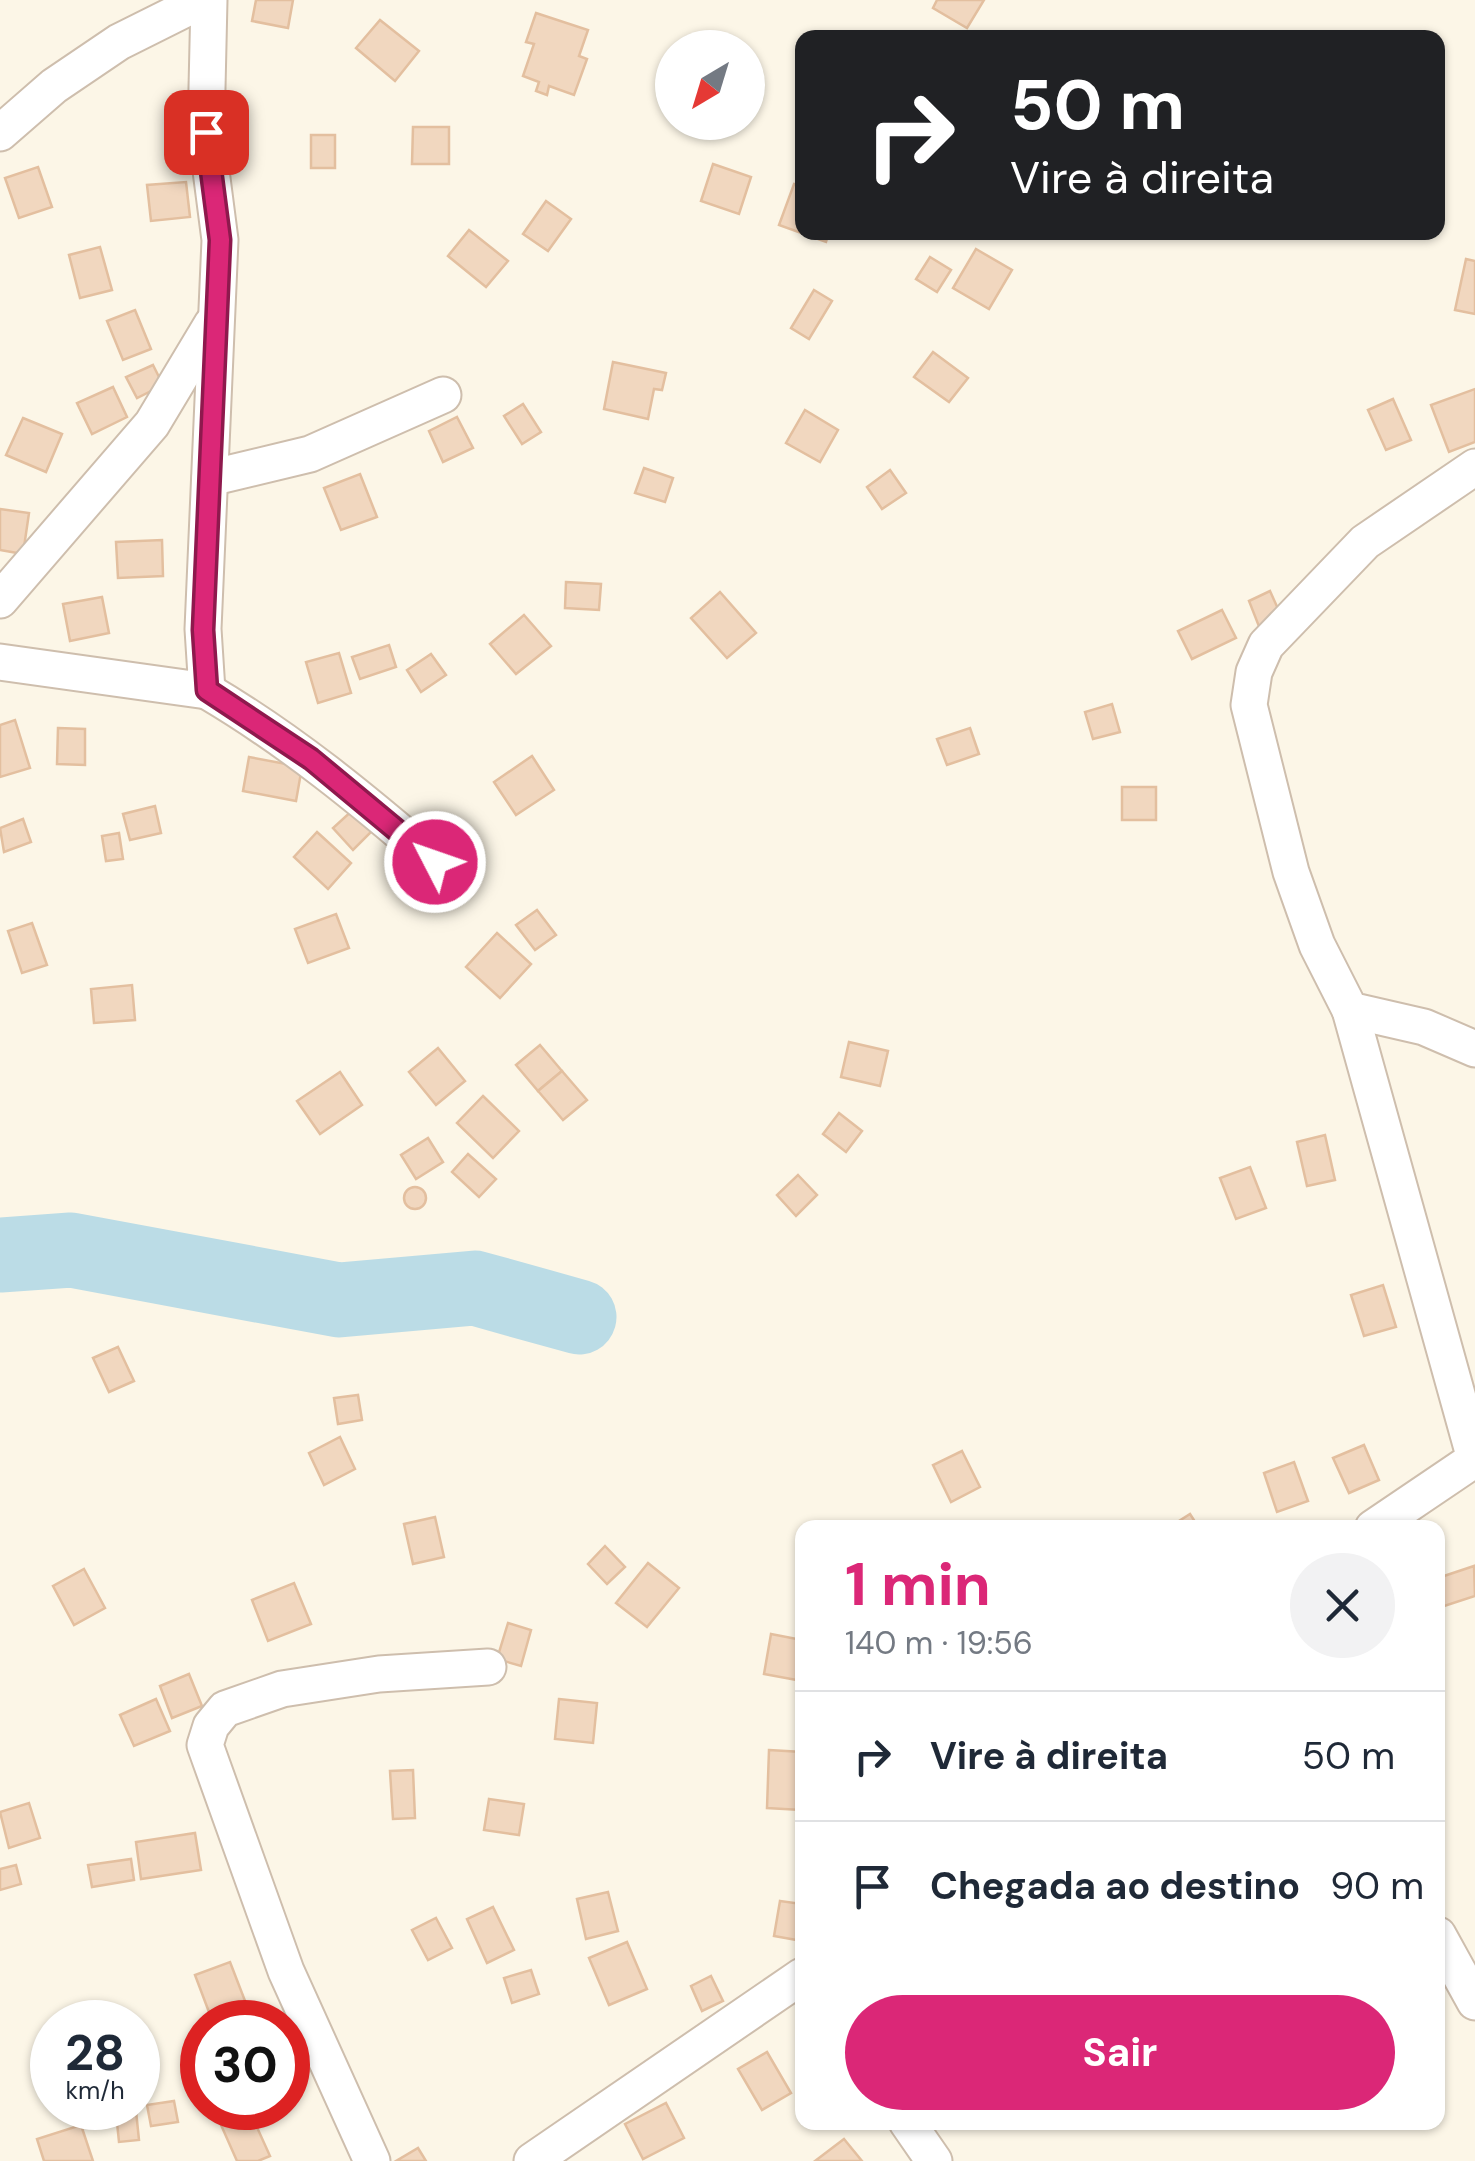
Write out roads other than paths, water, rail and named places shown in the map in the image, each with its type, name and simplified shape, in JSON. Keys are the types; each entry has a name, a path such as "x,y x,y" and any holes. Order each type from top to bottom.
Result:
{"street":[{"path":"0,133 54,86 119,42 206,0 206,132 220,240 203,630 207,690"},
{"path":"0,600 152,424 214,319"},
{"path":"210,478 310,454 443,395"},
{"path":"1385,1520 1475,1459 1350,1010 1317,945 1291,872 1249,705 1254,672 1266,645 1365,542 1475,467"},
{"path":"0,662 207,690 311,759 435,862"},
{"path":"1350,1010 1424,1027 1475,1048"},
{"path":"372,2161 286,1971 205,1745 211,1726 226,1708 282,1689 379,1674 488,1667"},
{"path":"1445,1948 1475,2002"},
{"path":"532,2161 795,1981"},
{"path":"913,2130 934,2161"}],"waterway":[{"path":"0,1255 71,1250 339,1300 475,1288 579,1317"}]}
